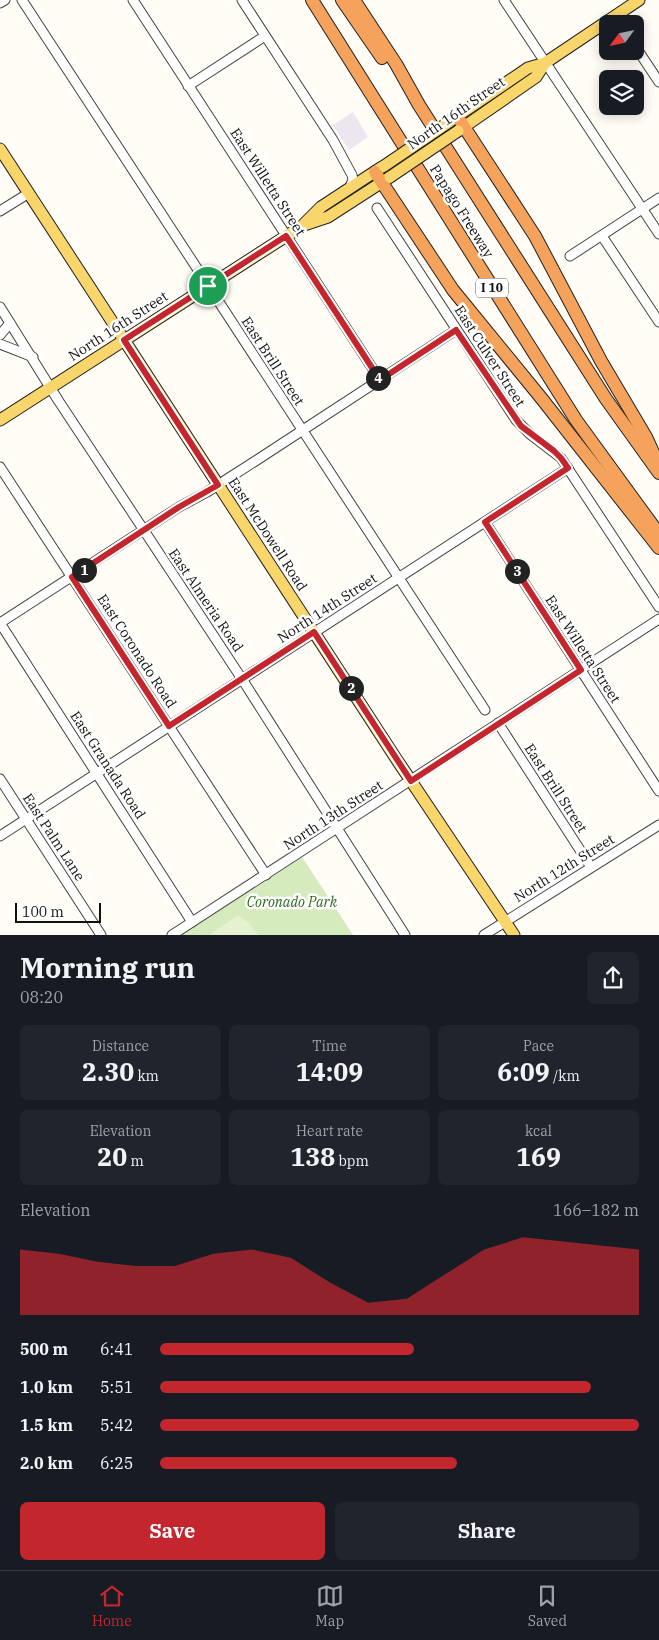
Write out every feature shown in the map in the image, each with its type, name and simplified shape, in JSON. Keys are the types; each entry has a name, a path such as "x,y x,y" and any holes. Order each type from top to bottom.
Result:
{"highway":[{"name":"Papago Freeway","path":"312,0 576,420 659,534"},
{"path":"320,0 334,36"},
{"path":"342,0 392,72 419,105"},
{"name":"Papago Freeway","path":"354,0 606,399 659,473"},
{"path":"457,124 535,236 605,369 646,437 659,466"},
{"path":"382,174 453,290 542,399 659,548"}],"main road":[{"name":"North 16th Street","path":"623,15 639,0"},
{"name":"North 16th Street","path":"0,420 302,226 328,217 382,174 457,124 536,77 545,63 599,31"},
{"name":"East McDowell Road","path":"0,149 411,781 514,935"},
{"name":"North 16th Street","path":"302,226 321,207 349,189 382,174"}],"street":[{"path":"0,3 5,0"},
{"name":"East Brill Street","path":"22,0 485,710"},
{"name":"East Willetta Street","path":"133,0 380,380"},
{"path":"242,0 333,140 353,180 349,189"},
{"path":"504,0 659,234"},
{"path":"188,86 266,36"},
{"path":"644,60 659,82"},
{"path":"0,212 29,193"},
{"path":"570,256 659,198"},
{"name":"East Culver Street","path":"377,208 521,426 561,458 659,607"},
{"path":"602,236 659,322"},
{"name":"East Almeria Road","path":"0,307 143,531 242,679 405,935"},
{"path":"0,335 10,322"},
{"path":"0,623 179,507 218,485 456,330"},
{"path":"0,344 33,357"},
{"name":"East Coronado Road","path":"0,467 266,875"},
{"name":"North 14th Street","path":"0,836 568,468"},
{"name":"East Willetta Street","path":"485,522 659,791"},
{"name":"North 13th Street","path":"172,935 659,619"},
{"name":"East Granada Road","path":"0,623 192,922"},
{"name":"East Brill Street","path":"498,724 591,867"},
{"name":"East Palm Lane","path":"0,780 101,935"},
{"name":"North 12th Street","path":"484,935 659,825"}],"shaded area":[{"path":"353,112 368,137 349,150 333,125"}],"green space":[{"name":"Coronado Park","path":"302,857 353,935 181,935"},
{"path":"238,915 248,922 258,935 209,935"}],"route":[{"path":"286,236 380,380 456,330 521,426 554,451 568,468 485,522 581,670 411,781 314,632 169,726 72,577 179,507 218,485 124,340 208,286 286,236"}]}
